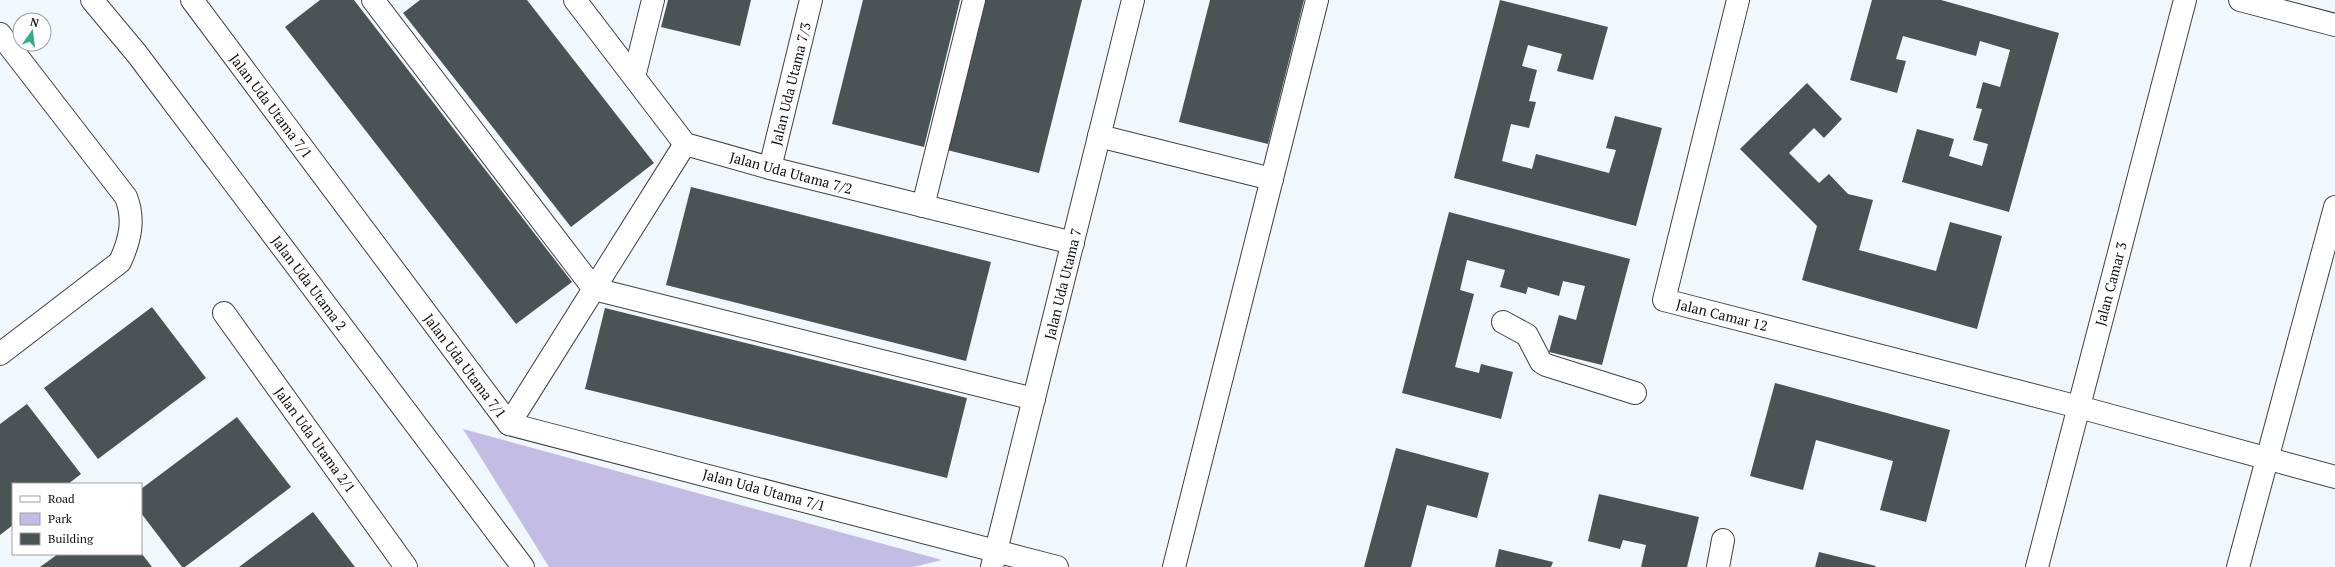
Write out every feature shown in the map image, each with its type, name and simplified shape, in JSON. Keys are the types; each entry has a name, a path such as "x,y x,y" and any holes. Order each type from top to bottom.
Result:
{"street":[{"name":"Jalan Uda Utama 2","path":"92,0 137,54 523,567"},
{"name":"Jalan Uda Utama 7/1","path":"192,0 509,424 994,559 1057,567"},
{"path":"373,0 594,289 1034,399"},
{"path":"509,424 685,144 575,0"},
{"path":"634,76 653,0"},
{"name":"Jalan Uda Utama 7/3","path":"770,168 812,0"},
{"path":"923,206 974,0"},
{"name":"Jalan Uda Utama 7","path":"994,559 1133,0"},
{"path":"1174,567 1317,0"},
{"name":"Jalan Camar 12","path":"1738,0 1664,300 2079,407"},
{"name":"Jalan Camar 3","path":"2037,567 2185,0"},
{"path":"2240,0 2335,24"},
{"path":"0,34 126,196 131,209 130,240 120,262 0,354"},
{"path":"1099,136 1272,179"},
{"name":"Jalan Uda Utama 7/2","path":"685,144 770,168 1073,243"},
{"path":"2238,567 2335,207"},
{"name":"Jalan Uda Utama 2/1","path":"224,313 406,567"},
{"path":"1503,322 1527,335 1541,362 1546,365 1635,393"},
{"path":"2079,407 2335,477"},
{"path":"1718,567 1723,540"}],"green space":[{"path":"463,429 942,560 913,567 549,567"}],"building":[{"path":"320,0 354,0 572,282 516,324 285,27"},
{"path":"420,0 527,0 654,163 571,227 403,13"},
{"path":"668,0 751,0 740,46 661,27"},
{"path":"863,0 960,0 924,147 832,124"},
{"path":"985,0 1082,0 1039,173 947,150"},
{"path":"1210,0 1304,0 1268,144 1179,122"},
{"path":"1500,0 1608,27 1593,80 1557,71 1562,54 1528,45 1522,66 1537,70 1529,101 1536,102 1529,128 1511,124 1502,161 1532,169 1536,154 1609,173 1616,150 1606,148 1615,116 1662,128 1636,226 1454,178"},
{"path":"1872,0 1941,0 2059,33 2009,212 1902,182 1917,129 1954,139 1949,156 1982,166 1988,144 1973,140 1982,109 1976,108 1983,82 2000,87 2010,50 1980,41 1976,56 1903,36 1896,59 1906,61 1897,93 1850,80"},
{"path":"1807,83 1842,119 1824,138 1814,128 1789,153 1819,183 1829,174 1848,194 1873,200 1859,250 1936,271 1950,222 2002,236 1977,329 1802,280 1817,226 1740,149"},
{"path":"691,187 991,262 966,361 666,285"},
{"path":"1449,212 1630,259 1602,365 1549,352 1559,315 1576,320 1585,286 1563,281 1559,296 1528,287 1526,294 1500,287 1505,270 1467,260 1460,290 1474,294 1455,367 1479,373 1481,364 1513,372 1501,419 1402,393"},
{"path":"152,307 206,378 98,459 44,388"},
{"path":"605,308 967,398 947,478 585,389"},
{"path":"1775,383 1950,430 1926,522 1880,510 1893,461 1816,440 1803,490 1750,476"},
{"path":"27,404 81,474 69,483 12,483 12,526 0,535 0,424"},
{"path":"237,417 291,487 185,567 182,567 142,514 142,488"},
{"path":"1396,448 1489,473 1477,518 1427,505 1411,567 1364,567"},
{"path":"1599,494 1699,517 1687,567 1641,567 1646,545 1623,540 1620,549 1588,541"},
{"path":"313,512 355,567 239,567"},
{"path":"1499,549 1553,562 1551,567 1495,567"},
{"path":"1819,552 1876,566 1815,567"},
{"path":"142,554 152,567 40,567 57,555"}]}
